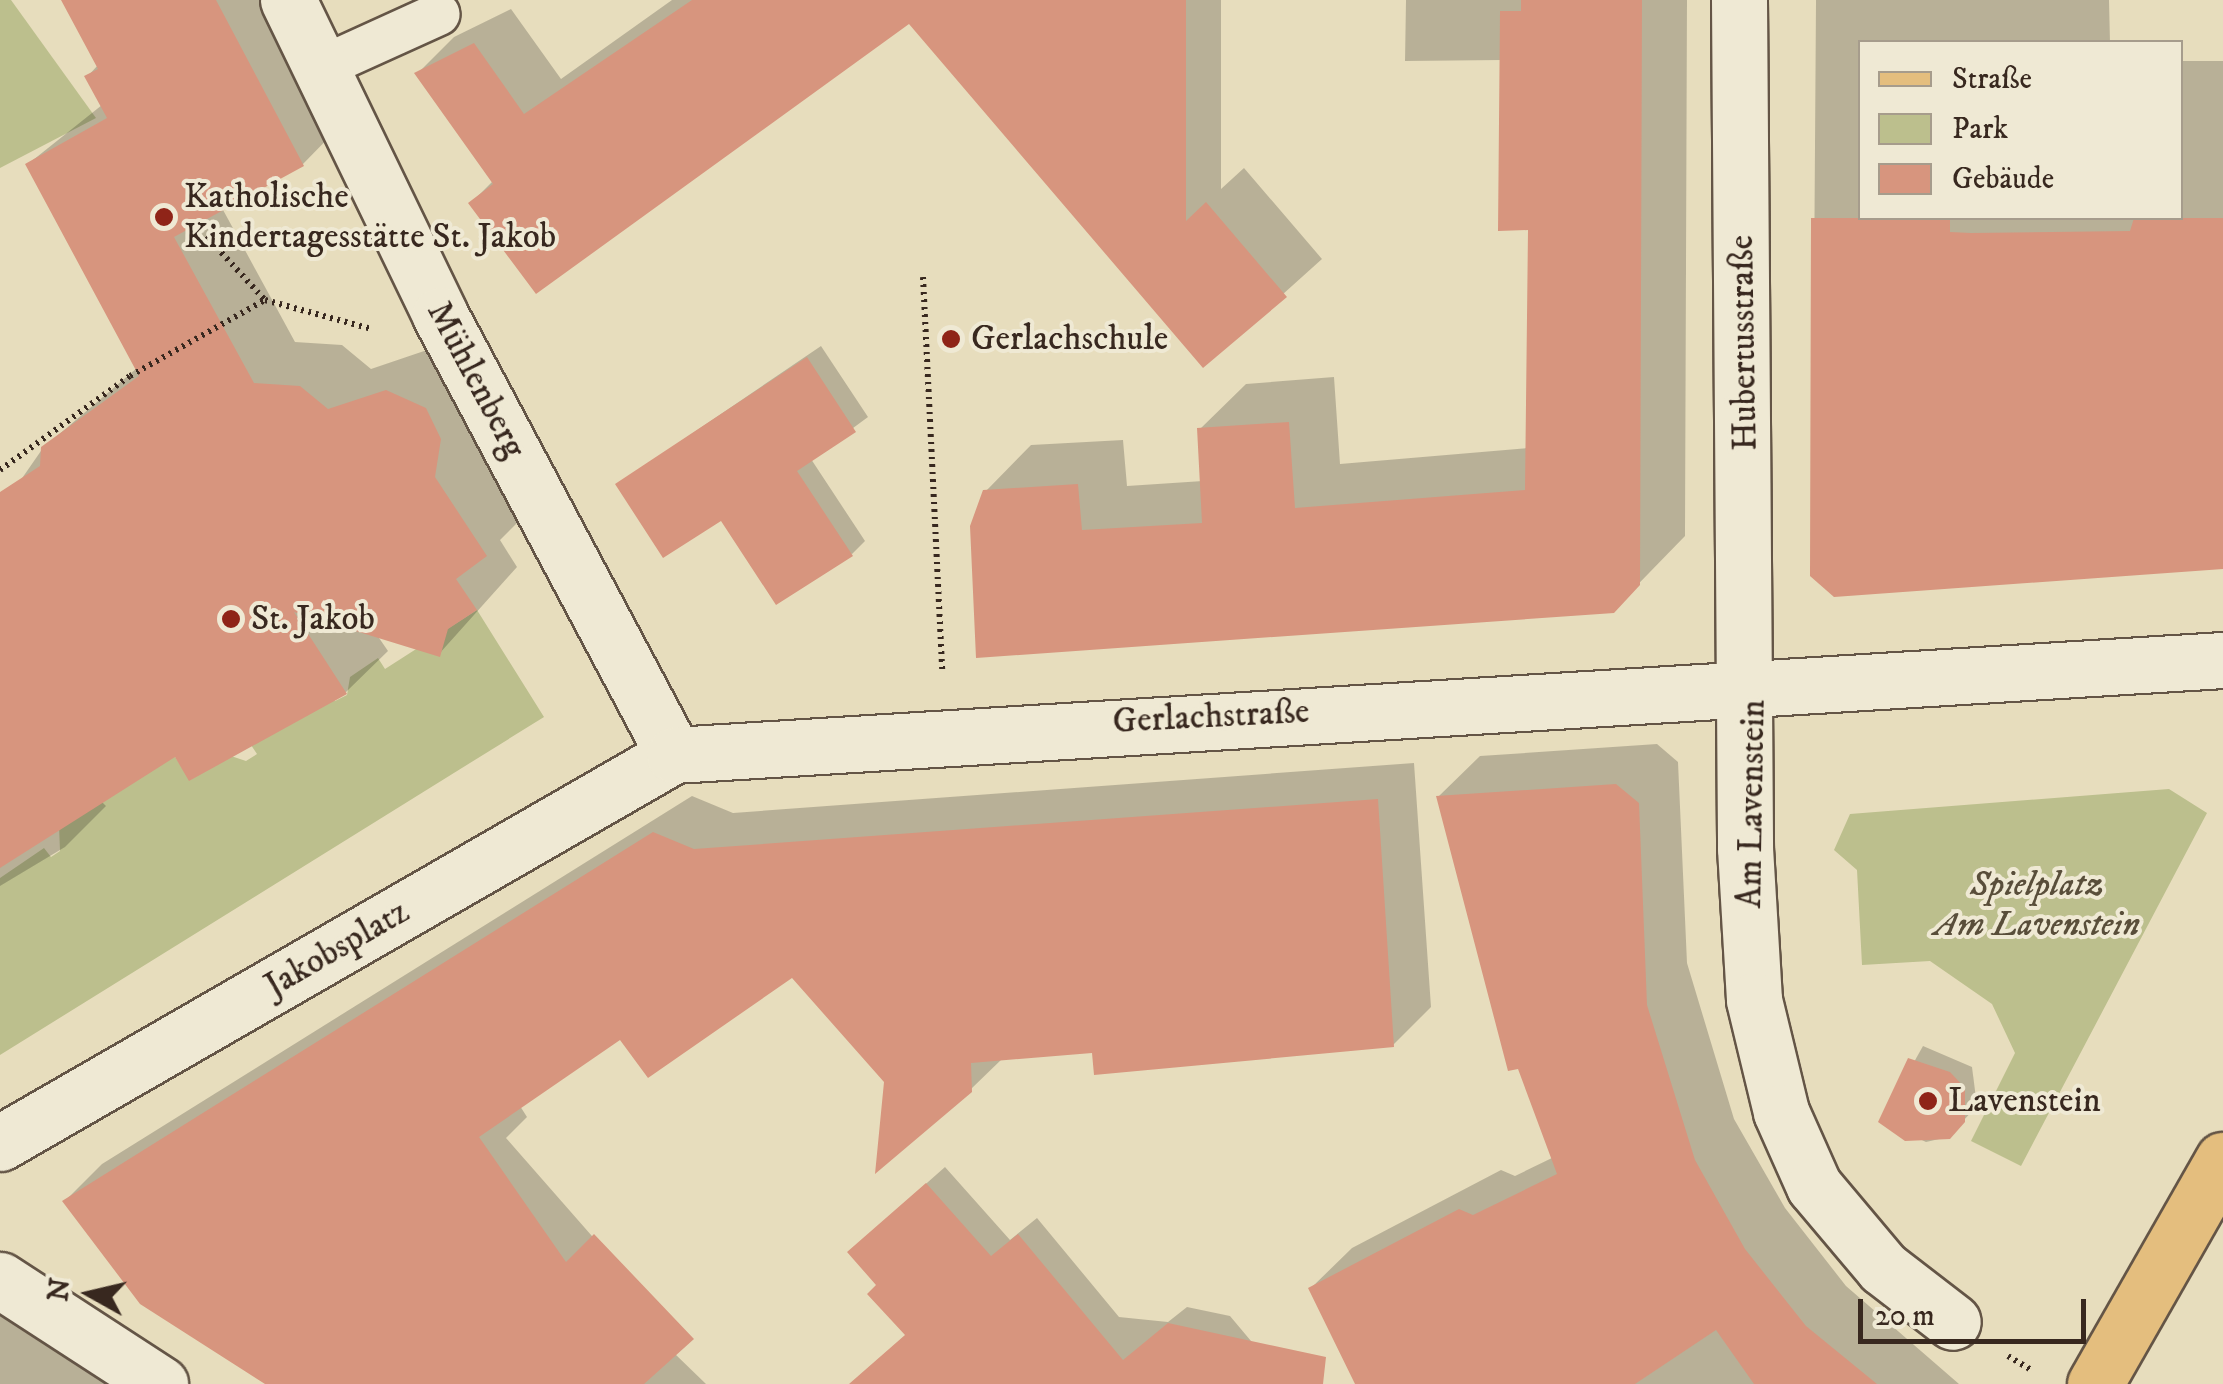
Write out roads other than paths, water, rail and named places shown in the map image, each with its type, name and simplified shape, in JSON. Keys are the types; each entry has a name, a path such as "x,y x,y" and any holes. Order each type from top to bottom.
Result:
{"main road":[{"path":"2095,1384 2223,1160"}],"street":[{"name":"Mühlenberg","path":"288,0 440,315 674,755"},
{"name":"Hubertusstraße","path":"1739,0 1748,686"},
{"name":"Am Lavenstein","path":"1954,1322 1883,1268 1814,1186 1781,1112 1754,1000 1748,686 2223,660"},
{"name":"Gerlachstraße","path":"674,755 945,732 1748,686"},
{"name":"Jakobsplatz","path":"0,1144 674,755"},
{"path":"0,1280 160,1384"}],"lane":[{"path":"322,68 439,14"}],"place":[{"name":"Katholische Kindertagesstätte St. Jakob","path":"164,217"},
{"name":"Gerlachschule","path":"951,339"},
{"name":"St. Jakob","path":"231,619"},
{"name":"Lavenstein","path":"1928,1101"}],"park label":[{"name":"Spielplatz Am Lavenstein","path":"2037,905"}]}
